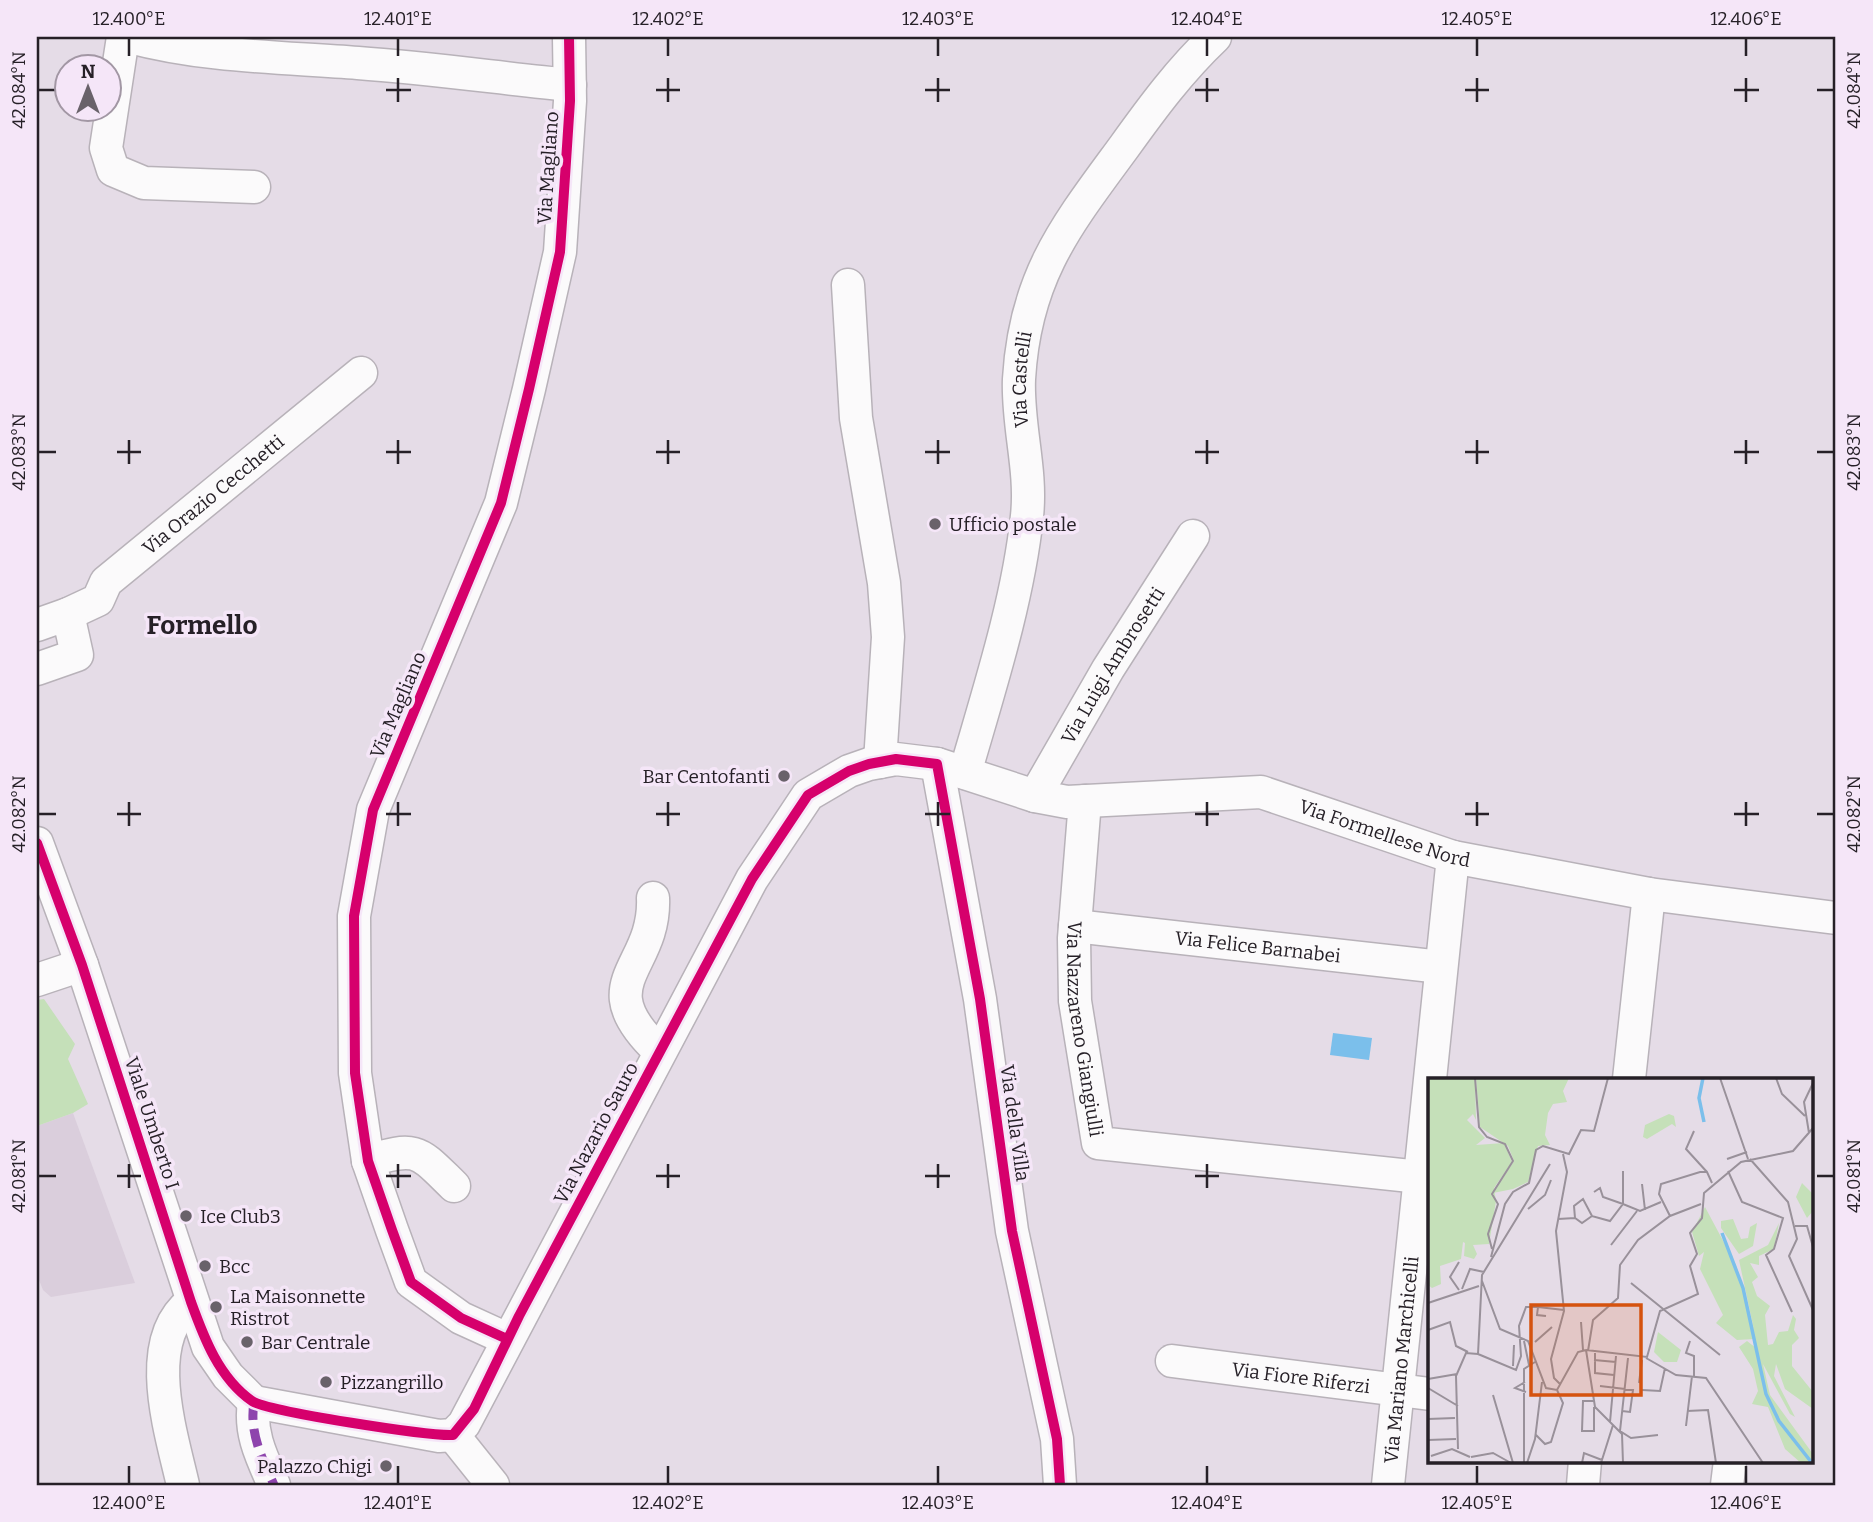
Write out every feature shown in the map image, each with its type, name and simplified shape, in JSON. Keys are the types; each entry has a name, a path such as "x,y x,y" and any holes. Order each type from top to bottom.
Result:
{"street":[{"path":"122,37 106,148 113,170 144,183 254,187"},
{"path":"130,37 166,46 229,55 361,63 570,85"},
{"name":"Via Magliano","path":"507,1339 461,1318 411,1282 368,1161 355,1073 354,916 373,810 501,503 560,252 570,85 569,37"},
{"name":"Via Castelli","path":"951,768 1001,647 1026,524 1028,489 1019,413 1019,378 1023,345 1035,292 1050,254 1068,223 1153,107 1215,37"},
{"path":"848,285 856,418 884,583 888,637 880,762"},
{"name":"Via Orazio Cecchetti","path":"37,625 98,600 106,582 361,373"},
{"name":"Via Luigi Ambrosetti","path":"1035,796 1108,669 1193,536"},
{"path":"37,669 77,655 68,614"},
{"name":"Via Nazario Sauro","path":"453,1435 474,1409 507,1339 752,879 808,795 849,771 880,762 896,759 951,768"},
{"name":"Via Formellese Nord","path":"951,768 1035,796 1067,802 1261,792 1453,857 1649,894 1836,918"},
{"name":"Via della Villa","path":"951,768 1012,1231 1054,1426 1060,1485"},
{"name":"Via Nazzareno Giangiulli","path":"1085,801 1075,926 1075,1001 1098,1143 1420,1177"},
{"name":"Viale Umberto I","path":"37,843 82,965 208,1347 228,1376 254,1402"},
{"name":"Via Mariano Marchicelli","path":"1430,1078 1453,857"},
{"path":"1629,1078 1649,894"},
{"path":"653,898 654,920 624,992 626,1008 633,1021 659,1051"},
{"name":"Via Felice Barnabei","path":"1075,926 1441,967"},
{"path":"37,980 82,965"},
{"name":"Via Mariano Marchicelli","path":"1388,1485 1428,1097"},
{"path":"368,1161 409,1151 424,1157 454,1186"},
{"path":"183,1485 167,1411 163,1343 176,1314 191,1302"},
{"name":"Via Fiore Riferzi","path":"1172,1361 1428,1394"},
{"path":"274,1485 257,1446 252,1414 254,1402 417,1433 453,1435 493,1485"},
{"path":"1583,1485 1586,1462"},
{"path":"1727,1485 1730,1462"}],"shaded area":[{"path":"73,1113 135,1283 51,1297 43,1290 37,1275 37,1126"}],"green space":[{"path":"44,999 75,1044 68,1059 88,1104 73,1113 37,1126 37,1000"}],"water":[{"path":"1333,1033 1372,1038 1369,1060 1330,1055"}],"marked path":[{"path":"254,1402 255,1435 274,1485"}],"cycle path":[{"path":"507,1339 461,1318 411,1282 392,1230 368,1161 355,1073 354,916 373,810 501,503 529,389 560,252 570,101 569,37"},
{"path":"37,843 82,965 191,1302 207,1343 230,1381 252,1401 265,1406 414,1432 453,1435 474,1409 519,1316 752,879 808,795 849,771 869,764 896,759 937,764 980,999 1012,1231 1057,1439 1060,1485"}],"place":[{"name":"Ufficio postale","path":"935,524"},
{"name":"Bar Centofanti","path":"784,776"},
{"name":"Ice Club3","path":"186,1216"},
{"name":"Bcc","path":"205,1266"},
{"name":"La Maisonnette Ristrot","path":"216,1307"},
{"name":"Bar Centrale","path":"247,1342"},
{"name":"Pizzangrillo","path":"326,1382"},
{"name":"Palazzo Chigi","path":"386,1466"}],"district":[{"name":"Formello","path":"202,625"}]}
